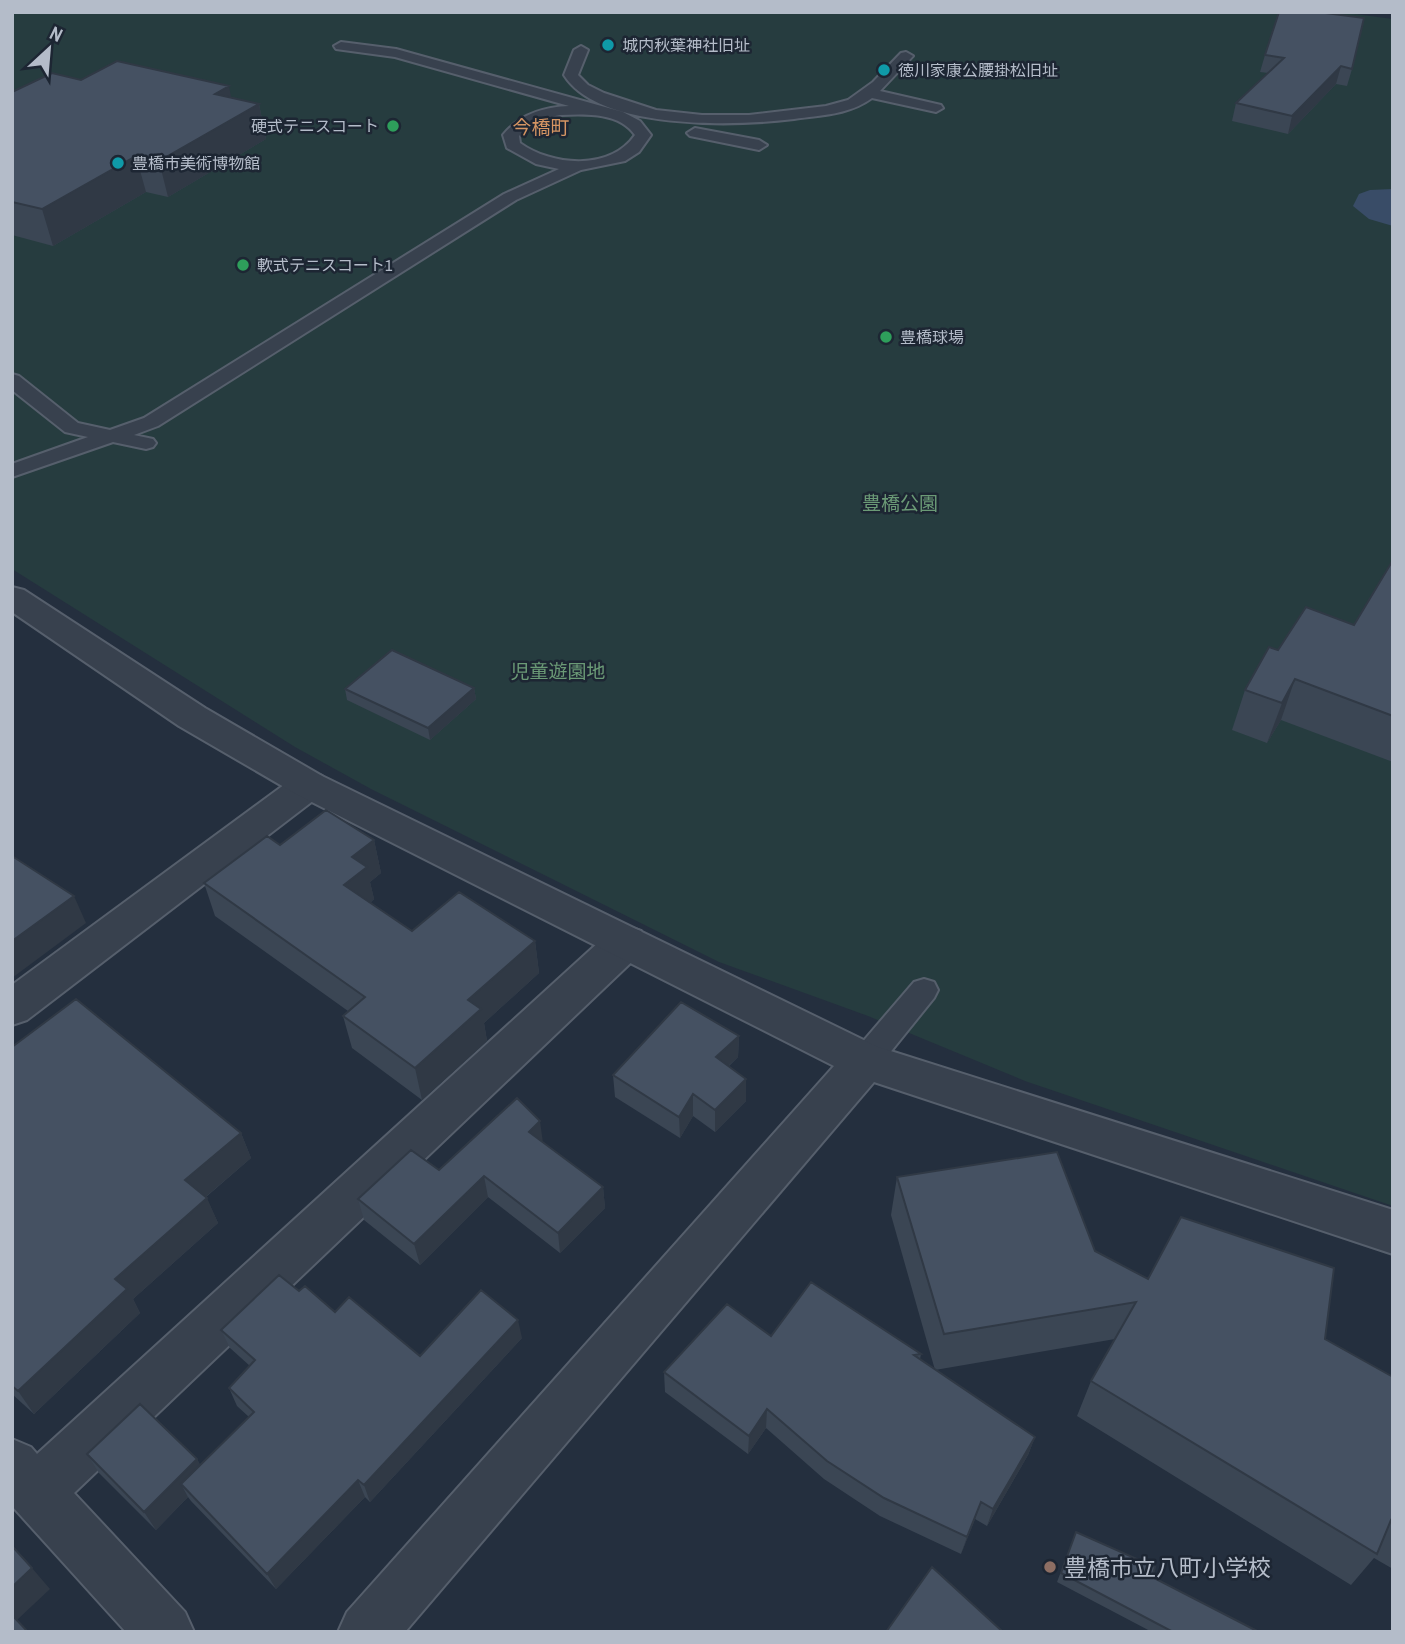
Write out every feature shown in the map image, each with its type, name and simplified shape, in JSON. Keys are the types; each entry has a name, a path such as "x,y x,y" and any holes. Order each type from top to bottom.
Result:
{"street":[{"path":"12,597 192,717 309,785 865,1061 1393,1231"},
{"path":"12,1008 309,785"},
{"path":"165,1632 24,1479 626,942"},
{"path":"368,1632 865,1061"}],"lane":[{"path":"341,46 396,53 618,115 635,124 661,132 760,145"},
{"path":"581,50 571,70 573,80 624,106 657,115 698,121 759,119"},
{"path":"12,471 151,422 510,197 580,165 623,156 661,132 846,106 868,93 906,56"},
{"path":"510,197 520,188 521,166 512,145 511,135 518,126 564,100 578,89 579,84"},
{"path":"868,93 936,108"},
{"path":"533,118 575,110 618,115"},
{"path":"521,166 547,163 580,165"},
{"path":"12,380 72,428 146,443"},
{"path":"865,1061 924,990"}],"green space":[{"name":"豊橋公園","path":"12,12 1339,12 1393,19 1393,1206 1025,1081 868,1016 719,962 371,789 295,747 12,569"}],"water":[{"path":"1393,189 1393,226 1369,219 1353,206 1359,194 1370,190"}],"building":[{"path":"1279,12 1318,12 1364,18 1352,69 1341,66 1292,116 1236,103 1284,58 1265,55"},
{"path":"117,61 229,86 215,94 259,104 159,161 136,156 42,209 12,202 12,92 52,73 81,80"},
{"path":"1393,560 1393,716 1295,679 1282,703 1245,690 1269,647 1278,650 1306,607 1354,625"},
{"path":"392,650 474,688 428,728 345,689"},
{"path":"326,810 374,840 352,857 367,867 344,885 412,931 459,892 535,941 468,1000 481,1009 415,1068 343,1016 365,997 204,883 267,836 280,845"},
{"path":"12,856 74,896 12,941"},
{"path":"76,999 241,1133 185,1180 207,1198 115,1279 127,1289 18,1391 12,1386 12,1047"},
{"path":"681,1002 739,1036 716,1057 746,1079 715,1110 693,1094 679,1117 613,1075"},
{"path":"517,1098 540,1121 529,1132 603,1187 558,1233 484,1176 414,1244 358,1199 411,1150 439,1170"},
{"path":"1057,1152 1095,1251 1148,1279 1181,1217 1334,1268 1325,1339 1393,1377 1393,1521 1391,1520 1377,1554 1091,1381 1136,1302 944,1334 897,1177"},
{"path":"279,1275 299,1291 305,1286 335,1312 349,1297 420,1356 481,1290 518,1320 364,1485 358,1480 267,1574 181,1484 254,1412 229,1388 255,1360 221,1330"},
{"path":"811,1282 921,1354 914,1355 1035,1437 993,1509 981,1502 967,1537 884,1498 827,1461 767,1409 749,1436 664,1372 727,1304 771,1336"},
{"path":"140,1404 197,1459 144,1512 87,1454"},
{"path":"1076,1532 1155,1567 1152,1577 1259,1632 1173,1632 1061,1573"},
{"path":"12,1546 32,1568 12,1587"},
{"path":"932,1567 1003,1632 886,1632"},
{"path":"12,1615 28,1632 12,1632"}],"place":[{"name":"城内秋葉神社旧址","path":"608,45"},
{"name":"徳川家康公腰掛松旧址","path":"884,70"},
{"name":"硬式テニスコート","path":"393,126"},
{"name":"豊橋市美術博物館","path":"118,163"},
{"name":"軟式テニスコート1","path":"243,265"},
{"name":"豊橋球場","path":"886,337"},
{"name":"豊橋市立八町小学校","path":"1050,1567"}],"district":[{"name":"今橋町","path":"541,127"}],"park label":[{"name":"児童遊園地","path":"558,671"}]}
